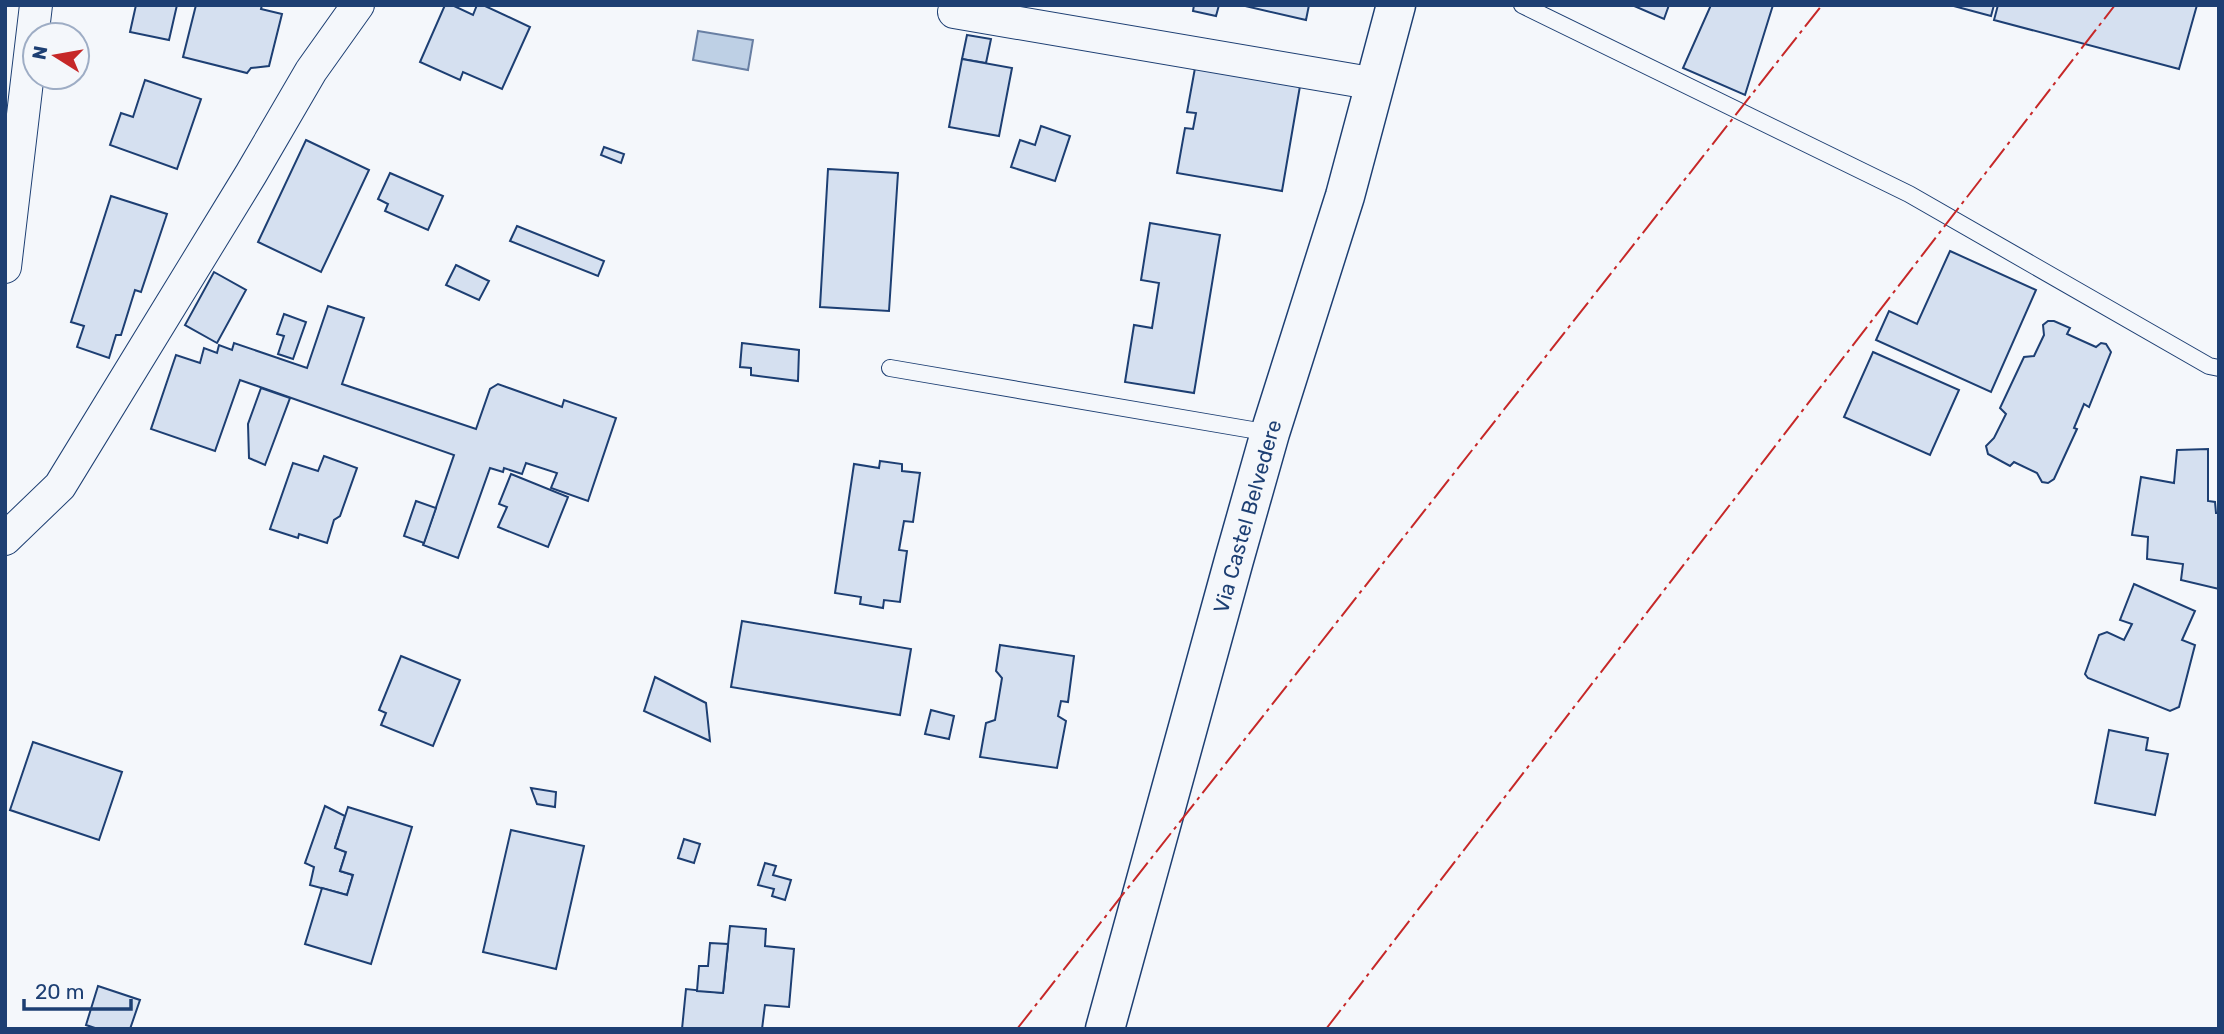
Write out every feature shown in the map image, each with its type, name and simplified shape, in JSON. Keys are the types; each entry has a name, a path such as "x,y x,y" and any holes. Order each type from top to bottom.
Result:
{"street":[{"path":"5,267 36,5"},
{"path":"5,539 60,486 311,71 358,5"},
{"name":"Via Castel Belvedere","path":"1105,1029 1270,433 1345,196 1396,5"},
{"path":"954,12 1376,84"}],"lane":[{"path":"1522,5 1909,194 2209,366 2219,368"},
{"path":"890,368 1270,433"}],"water":[{"path":"698,31 753,40 748,70 693,60"}],"building":[{"path":"136,5 177,5 169,40 130,32"},
{"path":"196,5 262,5 261,9 282,14 269,66 251,68 247,73 183,57"},
{"path":"445,5 452,5 473,15 477,5 483,5 530,27 502,89 463,72 460,80 420,62"},
{"path":"1194,5 1219,5 1216,16 1193,11"},
{"path":"1241,5 1309,5 1306,20"},
{"path":"1632,5 1669,5 1664,19"},
{"path":"1711,5 1773,5 1745,95 1683,68"},
{"path":"1950,5 1994,5 1991,16"},
{"path":"1998,5 2197,5 2179,69 1994,20"},
{"path":"967,35 991,39 986,63 962,59"},
{"path":"962,59 1012,68 999,136 949,127"},
{"path":"1195,68 1300,86 1282,191 1177,173 1185,128 1193,129 1196,113 1187,112"},
{"path":"145,80 201,99 177,169 110,145 121,113 133,117"},
{"path":"1041,126 1070,136 1055,181 1011,167 1020,140 1035,145"},
{"path":"306,140 369,170 321,272 258,242"},
{"path":"604,147 624,154 621,163 601,155"},
{"path":"828,169 898,173 889,311 820,307"},
{"path":"390,173 443,196 428,230 385,211 388,204 378,199"},
{"path":"111,196 167,214 141,292 135,290 121,335 116,335 109,358 77,347 84,326 71,322"},
{"path":"1150,223 1220,235 1194,393 1125,382 1134,325 1152,328 1159,283 1141,280"},
{"path":"517,226 604,261 598,276 510,241"},
{"path":"1950,251 2036,290 1991,392 1876,340 1889,311 1917,324"},
{"path":"456,265 489,281 479,300 446,285"},
{"path":"214,272 246,290 217,343 185,325"},
{"path":"328,306 364,318 342,384 476,429 490,389 498,384 562,407 564,400 616,418 588,501 551,488 557,473 526,463 522,474 504,468 503,472 490,468 458,558 423,545 454,455 240,380 215,451 151,429 176,355 200,363 204,348 217,353 219,345 232,350 234,343 307,368"},
{"path":"284,314 306,322 293,359 278,354 284,336 277,334"},
{"path":"2048,321 2070,328 2067,334 2096,347 2101,343 2106,344 2111,352 2089,407 2084,404 2074,428 2077,429 2054,479 2048,483 2042,482 2037,473 2014,462 2010,466 1988,454 1986,446 1994,438 2006,414 2000,408 2024,357 2034,356 2044,335 2043,325"},
{"path":"742,343 799,350 798,381 751,375 751,368 740,367"},
{"path":"1873,352 1959,390 1930,455 1844,417"},
{"path":"261,388 290,398 265,465 249,458 248,424"},
{"path":"2208,449 2208,501 2215,502 2216,513 2219,513 2219,589 2181,580 2183,564 2147,559 2148,537 2132,535 2141,477 2174,483 2177,450"},
{"path":"324,456 357,468 327,543 270,529 293,463 318,471"},
{"path":"880,461 902,464 902,471 920,473 913,522 904,521 899,550 907,551 900,602 884,600 883,608 860,604 861,597 835,593 854,464 879,468"},
{"path":"511,474 568,497 548,547 498,527 507,507 499,504"},
{"path":"416,501 436,508 424,543 404,536"},
{"path":"2134,584 2195,611 2182,640 2195,645 2179,707 2170,711 2088,678 2085,674 2099,635 2107,632 2124,640 2132,624 2120,620"},
{"path":"742,621 911,649 900,715 731,687"},
{"path":"1000,645 1074,656 1068,702 1061,701 1058,716 1066,721 1057,768 980,757 986,723 995,720 1002,678 996,671"},
{"path":"401,656 460,680 433,746 381,725 386,713 379,710"},
{"path":"655,677 706,703 710,741 644,711"},
{"path":"931,710 954,716 949,739 925,734"},
{"path":"2109,730 2148,738 2146,750 2168,754 2155,815 2095,803"},
{"path":"33,742 122,772 99,840 10,810"},
{"path":"531,788 556,792 555,807 537,804"},
{"path":"325,806 345,816 335,848 346,852 340,871 353,875 347,895 310,885 314,867 305,863"},
{"path":"348,807 412,827 371,964 305,944 322,888 347,895 353,875 340,871 346,852 335,848"},
{"path":"511,830 584,846 556,969 483,952"},
{"path":"684,839 700,844 694,863 678,858"},
{"path":"765,863 776,866 773,875 791,880 785,900 772,896 774,889 758,885"},
{"path":"730,926 766,929 765,946 794,949 789,1007 765,1005 762,1029 682,1029 686,989 723,993"},
{"path":"710,943 728,944 723,993 697,991 699,966 708,966"},
{"path":"98,986 140,1000 130,1029 98,1029 86,1025"}],"power":[{"path":"1017,1029 1822,5"},
{"path":"1326,1029 2115,5"}]}
